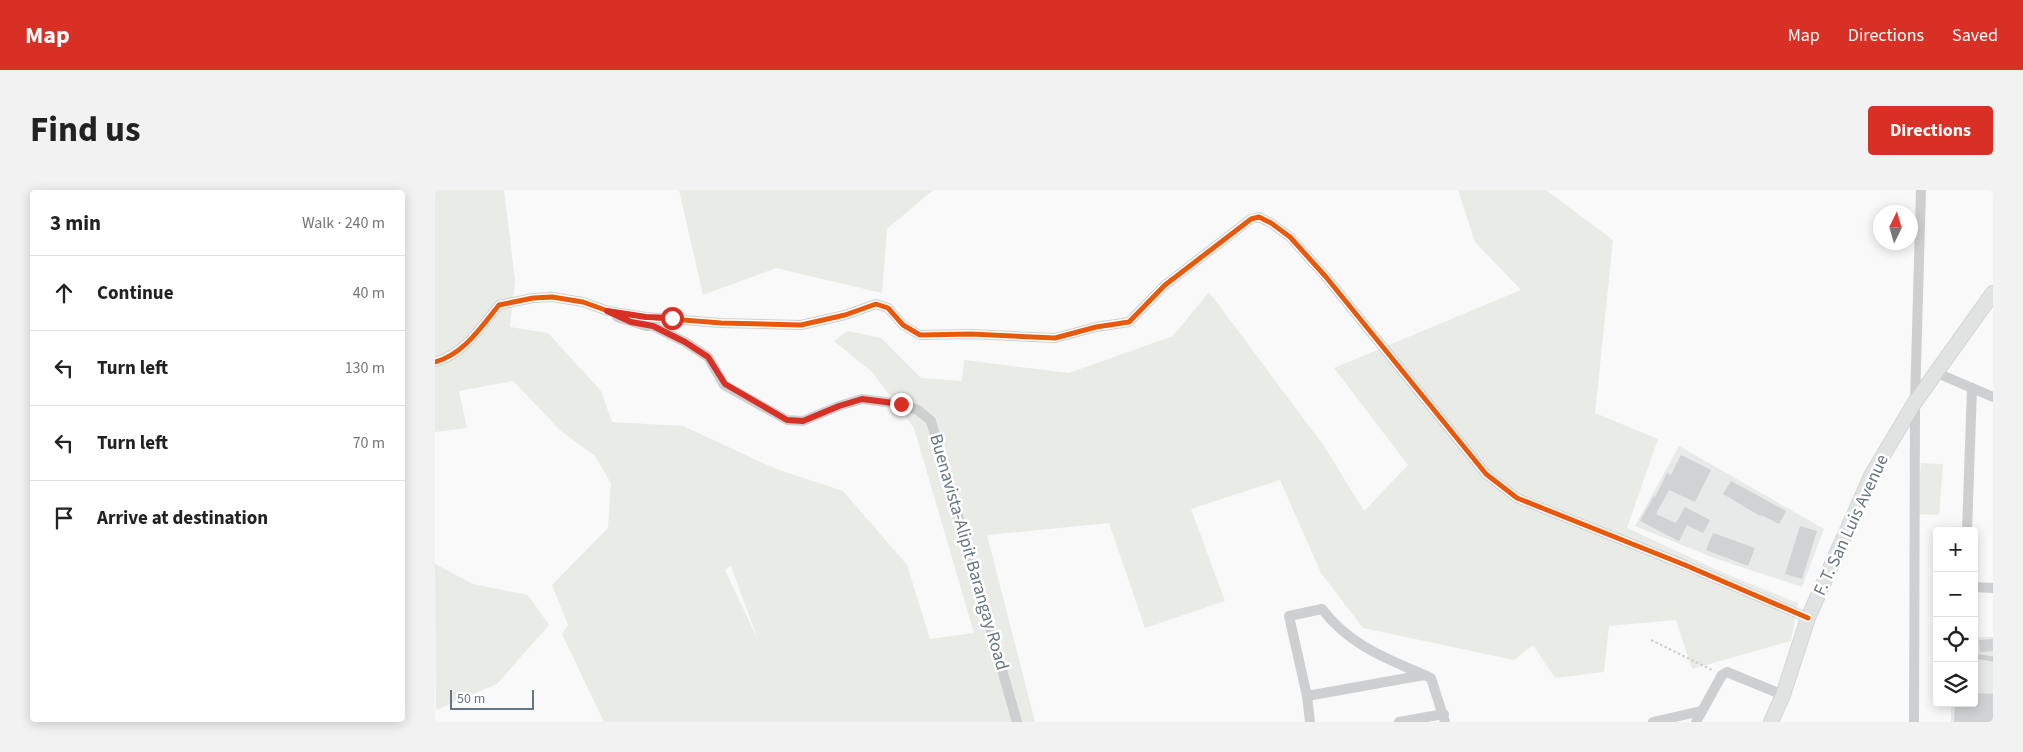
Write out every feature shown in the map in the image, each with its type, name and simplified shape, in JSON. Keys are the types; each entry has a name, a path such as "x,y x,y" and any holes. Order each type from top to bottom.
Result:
{"main road":[{"name":"F. T. San Luis Avenue","path":"1771,722 1783,695 1808,618 1872,474 1915,402 1993,293"}],"street":[{"path":"1914,722 1915,402 1921,190"},
{"path":"435,362 442,360 472,340 499,305 533,298 551,297 583,302 607,311 646,317 721,323 801,325 845,315 876,304 888,308 903,325 920,335 971,334 1055,338 1096,327 1129,322 1165,285 1251,219 1259,217 1290,237 1326,277 1480,467 1517,498 1685,565 1808,618"},
{"name":"Buenavista-Alipit Barangay Road","path":"607,311 631,322 653,326 685,342 708,357 725,384 787,420 803,421 862,399 901,404 926,415 931,421 1017,722"},
{"path":"1937,373 1993,398"},
{"path":"1967,527 1972,388"},
{"path":"1978,587 1993,588"},
{"path":"1311,722 1289,616 1322,609 1335,626 1365,648 1431,678 1444,718 1403,722"},
{"path":"1696,722 1722,675 1727,672 1783,695"},
{"path":"1307,696 1424,675"},
{"path":"1653,722 1701,711"}],"lane":[{"path":"1978,657 1993,659"}],"path":[{"path":"1651,640 1722,675"}],"shaded area":[{"path":"435,190 504,190 515,280 510,327 548,333 601,391 612,422 683,426 776,469 843,491 907,565 930,639 974,633 914,428 872,372 834,341 848,331 881,338 921,378 962,381 964,360 1069,373 1173,336 1209,292 1324,446 1364,511 1408,465 1334,368 1521,290 1475,242 1458,190 1546,190 1613,240 1595,413 1658,439 1627,528 1726,574 1798,603 1791,641 1692,669 1676,620 1609,626 1604,672 1555,678 1533,645 1514,660 1363,628 1321,573 1280,480 1191,509 1225,601 1145,628 1109,523 987,535 1035,722 604,722 562,634 568,625 552,585 608,528 611,483 595,456 561,431 513,381 459,391 467,428 435,432","holes":["731,566 758,640 725,570"]},
{"path":"679,190 933,190 887,229 882,293 776,268 703,295"},
{"path":"1679,446 1824,529 1802,587 1714,558 1635,526"},
{"path":"1921,463 1943,464 1939,515 1917,514"},
{"path":"435,564 473,584 528,595 549,625 497,684 436,710 436,722"},
{"path":"1978,637 1993,637 1993,722 1951,722 1951,707 1978,707"}],"building":[{"path":"1681,455 1711,470 1695,502 1669,490 1656,514 1676,523 1685,507 1710,520 1703,533 1687,525 1679,541 1640,521 1667,473 1671,475"},
{"path":"1731,481 1786,511 1779,524 1760,516 1723,494"},
{"path":"1800,526 1817,531 1802,579 1785,574"},
{"path":"1713,533 1755,548 1748,566 1706,550"},
{"path":"1993,639 1993,651 1980,652 1979,640"},
{"path":"1978,693 1993,694 1993,722 1954,722 1955,707 1978,707"}],"cycle path":[{"path":"435,362 455,353 471,339 499,305 533,298 552,297 583,302 608,311 646,317 721,323 801,325 845,315 876,304 888,308 903,325 920,335 971,334 1055,338 1096,327 1129,322 1165,285 1251,219 1259,217 1290,237 1326,277 1486,474 1517,498 1685,565 1808,618"}],"route":[{"path":"672,318 646,317 607,311 631,322 653,326 685,342 708,357 725,384 787,420 803,421 862,399 901,404"}]}
